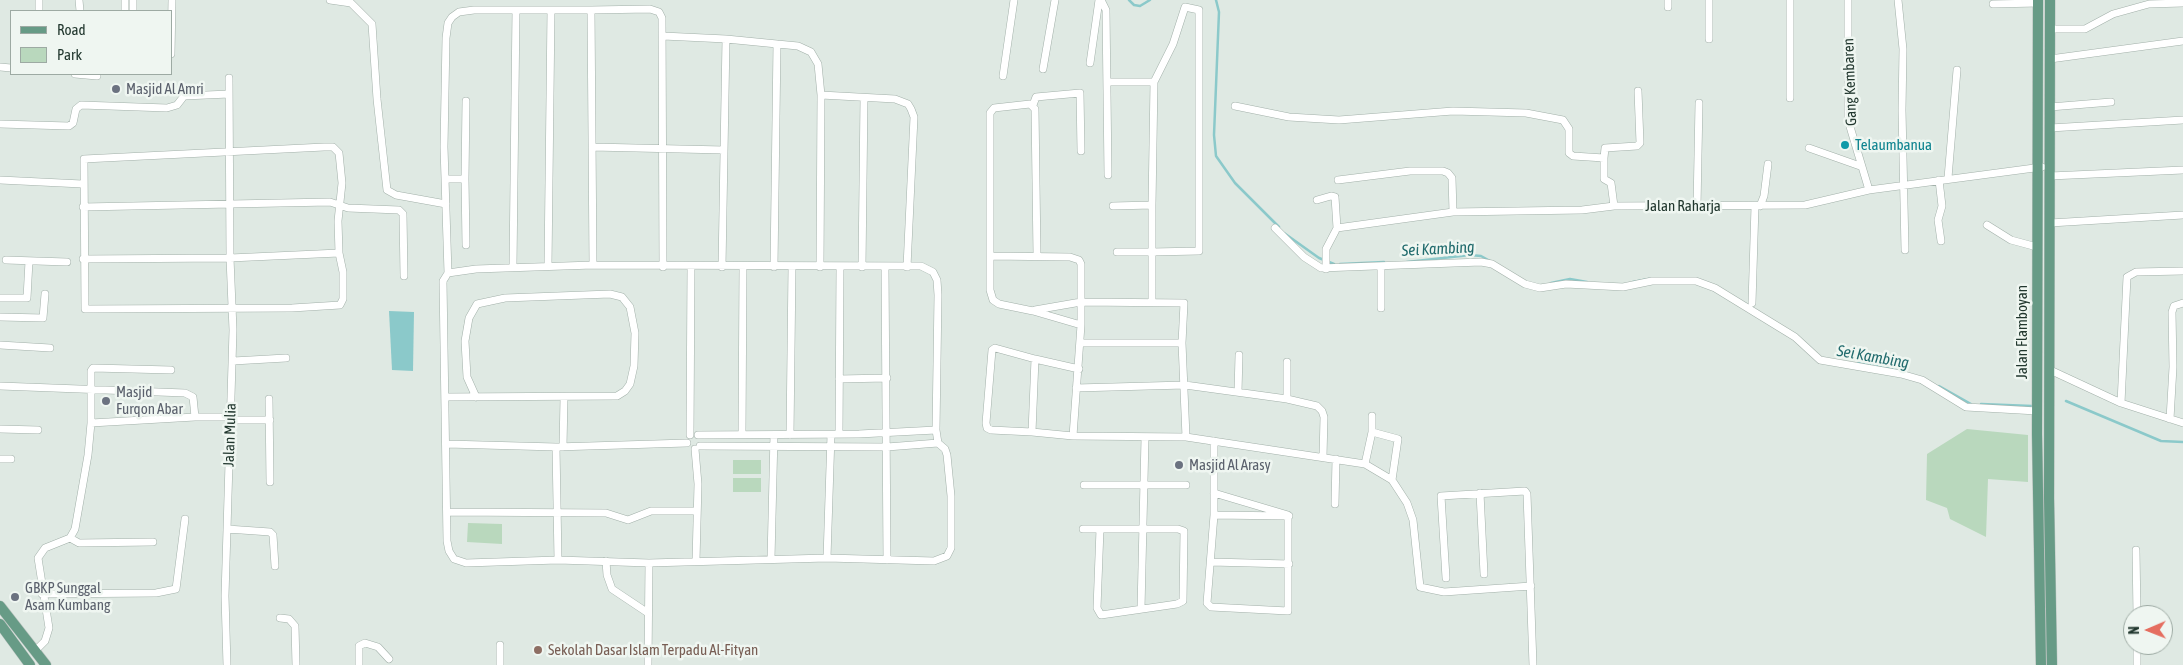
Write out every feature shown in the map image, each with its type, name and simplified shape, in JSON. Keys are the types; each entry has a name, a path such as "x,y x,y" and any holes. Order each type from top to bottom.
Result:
{"main road":[{"name":"Jalan Flamboyan","path":"2050,0 2052,665"},
{"name":"Jalan Flamboyan","path":"2038,2 2037,408 2041,665"},
{"path":"0,606 46,665"},
{"path":"2040,610 2051,608"},
{"path":"0,624 30,665"}],"street":[{"path":"330,0 351,3 372,24 377,99 387,190 396,195 446,204"},
{"path":"1003,76 1014,0"},
{"path":"1043,69 1055,0"},
{"path":"1090,63 1100,0"},
{"path":"1100,0 1106,10 1108,175"},
{"path":"1709,0 1709,39"},
{"path":"1790,0 1790,98"},
{"name":"Gang Kembaren","path":"1848,0 1848,120 1860,166 1870,190"},
{"path":"1898,0 1903,49 1902,110 1905,250"},
{"path":"1992,4 2038,2"},
{"path":"2050,29 2085,29 2112,14 2149,2 2183,3"},
{"path":"1117,252 1152,252 1199,251 1198,10 1185,7 1173,44 1160,74 1154,82 1152,205 1152,252 1152,302"},
{"path":"448,273 548,266 691,268 907,267 928,269 937,280 936,430 938,443 944,449 950,473 951,548 947,556 941,560 827,558 649,563 558,560 466,564 454,559 448,548 447,444 441,286 448,273 445,179 445,57 448,24 452,16 459,12 516,10 655,10 662,18 663,267"},
{"path":"513,267 516,10"},
{"path":"548,266 551,10"},
{"path":"591,10 593,266"},
{"path":"663,36 726,39 798,46 811,52 818,64 821,96 820,267"},
{"path":"722,267 726,39"},
{"path":"2050,59 2183,41"},
{"path":"774,267 777,44"},
{"path":"1948,178 1957,70"},
{"path":"86,75 97,76"},
{"name":"Jalan Mulia","path":"227,665 227,529 233,361 230,258 229,78"},
{"path":"1108,82 1154,82"},
{"path":"1614,206 1611,183 1604,179 1605,148 1637,146 1640,143 1638,91"},
{"path":"1036,255 1035,113 1033,105 1036,97 1080,93 1081,151"},
{"path":"0,124 69,126 72,123 76,109 81,105 168,108 177,105 184,96 229,94"},
{"path":"821,96 888,98 908,104 914,117 907,267"},
{"path":"862,267 864,98"},
{"path":"466,101 466,245"},
{"path":"2050,107 2111,102"},
{"path":"1697,207 1699,103"},
{"path":"1033,105 997,107 990,111 990,290 993,300 999,304 1033,311 1080,325"},
{"path":"1235,106 1288,117 1339,120 1453,112 1526,113 1563,120 1569,129 1569,153 1572,156 1604,158"},
{"path":"2050,128 2183,120"},
{"path":"333,147 339,153 342,183 338,220 339,253 343,281 343,299 340,305 87,310 84,306 82,184 83,163 86,158 229,152 333,147"},
{"path":"592,147 724,150"},
{"path":"1809,148 1860,166"},
{"path":"1752,303 1757,206 1764,196 1768,164"},
{"name":"Jalan Raharja","path":"1337,228 1453,212 1582,210 1614,206 1805,205 1870,190 1948,178 2037,168 2050,171 2183,170"},
{"path":"1338,180 1410,172 1448,173 1453,182 1453,212"},
{"path":"445,179 465,179"},
{"path":"0,180 82,184"},
{"path":"1939,180 1942,206 1938,212 1938,220 1941,241"},
{"path":"1317,200 1331,196 1335,198 1337,228 1326,249 1326,267"},
{"path":"83,208 330,202 356,209 396,209 402,212 404,276"},
{"path":"1113,206 1152,205"},
{"path":"2050,223 2183,215"},
{"path":"1988,225 2011,240 2037,247"},
{"path":"1275,228 1304,257 1319,268 1481,262 1492,264 1534,288 1566,284 1623,287 1652,281 1696,281 1715,288 1795,337 1820,360 1901,374 1922,380 1966,407 2037,408"},
{"path":"83,259 230,258 339,253"},
{"path":"990,256 1036,255 1074,257 1080,261 1081,343 1073,436"},
{"path":"6,260 67,262"},
{"path":"0,298 27,298 29,261"},
{"path":"1381,266 1381,308"},
{"path":"742,434 743,267"},
{"path":"790,435 792,267"},
{"path":"827,558 831,448 835,434 839,379 840,267"},
{"path":"885,267 887,560"},
{"path":"687,443 694,435 691,268"},
{"path":"2121,403 2127,277 2136,272 2183,271"},
{"path":"0,317 43,318 45,294"},
{"path":"445,397 564,398 617,396 625,391 630,384 634,366 635,333 630,307 622,297 610,294 505,298 478,304 469,318 465,342 466,377 476,397"},
{"path":"1033,311 1081,302 1184,303 1182,342 1186,437"},
{"path":"2170,419 2173,368 2172,312 2174,306 2183,303"},
{"path":"1081,343 1182,342"},
{"path":"0,345 50,348"},
{"path":"1079,369 1035,360 995,348 990,355 987,428 991,430 1073,436 1186,437 1365,464 1392,480 1406,503 1413,520 1420,587 1444,592 1531,586"},
{"path":"1238,392 1239,355"},
{"path":"233,361 286,358"},
{"path":"1032,432 1035,360"},
{"path":"1287,362 1287,399"},
{"path":"70,538 77,518 88,456 91,423 91,371 93,368 171,370"},
{"path":"2050,370 2121,403 2183,423"},
{"path":"839,379 887,378"},
{"path":"1076,388 1185,385 1287,399 1317,406 1322,411 1324,417 1323,457"},
{"path":"0,386 190,394 193,397 195,417"},
{"path":"558,560 560,447 564,398"},
{"path":"269,399 270,482"},
{"path":"1365,464 1372,432 1372,416"},
{"path":"91,423 195,417 270,420"},
{"path":"0,428 38,430"},
{"path":"694,435 887,433 936,430"},
{"path":"1372,432 1398,439 1392,480"},
{"path":"694,435 701,440 697,447 696,561"},
{"path":"771,559 774,435"},
{"path":"1141,609 1145,438"},
{"path":"1214,441 1214,515 1207,603 1211,607 1286,612 1289,609 1289,516"},
{"path":"447,444 560,447 687,443 690,447 887,448 938,443"},
{"path":"0,459 11,458"},
{"path":"1335,504 1336,459"},
{"path":"1084,484 1186,485"},
{"path":"1446,578 1441,496 1524,491 1527,493 1533,665"},
{"path":"1214,493 1289,516"},
{"path":"1480,494 1484,574"},
{"path":"447,512 558,511 606,513 628,520 651,511 697,511"},
{"path":"1214,515 1289,516"},
{"path":"42,594 156,593 176,589 185,519"},
{"path":"227,529 270,532 275,542 275,566"},
{"path":"1082,530 1100,529 1178,529 1185,534 1184,598 1177,604 1105,615 1099,612 1097,608 1100,529"},
{"path":"36,650 45,641 49,628 38,565 41,552 56,542 70,538 79,543 153,542"},
{"path":"2136,550 2137,605"},
{"path":"606,561 607,575 612,589 648,613"},
{"path":"1211,562 1289,564"},
{"path":"648,665 649,563"},
{"path":"280,618 289,619 295,626 296,665"},
{"path":"359,665 359,646 365,642 378,647 390,659"},
{"path":"500,644 500,665"}],"green space":[{"path":"1967,429 2028,435 2028,482 1988,479 1986,537 1950,519 1947,508 1926,500 1927,454"},
{"path":"733,460 761,460 761,474 733,474"},
{"path":"733,478 761,478 761,492 733,492"},
{"path":"468,523 502,524 502,544 467,542"}],"water":[{"path":"389,311 414,312 413,371 392,370"}],"waterway":[{"name":"Sei Kambing","path":"1129,0 1134,5 1140,6 1150,0"},
{"name":"Sei Kambing","path":"1216,0 1219,12 1214,135 1216,156 1235,183 1279,227"},
{"name":"Sei Kambing","path":"1284,233 1319,258 1334,264"},
{"name":"Sei Kambing","path":"1407,262 1470,255 1481,256 1490,261"},
{"name":"Sei Kambing","path":"1340,264 1384,262"},
{"name":"Sei Kambing","path":"1551,283 1570,279 1587,282"},
{"name":"Sei Kambing","path":"1633,282 1649,279"},
{"name":"Sei Kambing","path":"1858,363 1896,370"},
{"name":"Sei Kambing","path":"1939,386 1971,404"},
{"name":"Sei Kambing","path":"2066,401 2161,441 2183,442"},
{"name":"Sei Kambing","path":"1981,404 2032,406"}],"place":[{"name":"Masjid Al Amri","path":"116,89"},
{"name":"Telaumbanua","path":"1845,145"},
{"name":"Masjid Furqon Abar","path":"106,401"},
{"name":"Masjid Al Arasy","path":"1179,465"},
{"name":"GBKP Sunggal Asam Kumbang","path":"15,597"},
{"name":"Sekolah Dasar Islam Terpadu Al-Fityan","path":"538,650"}]}
